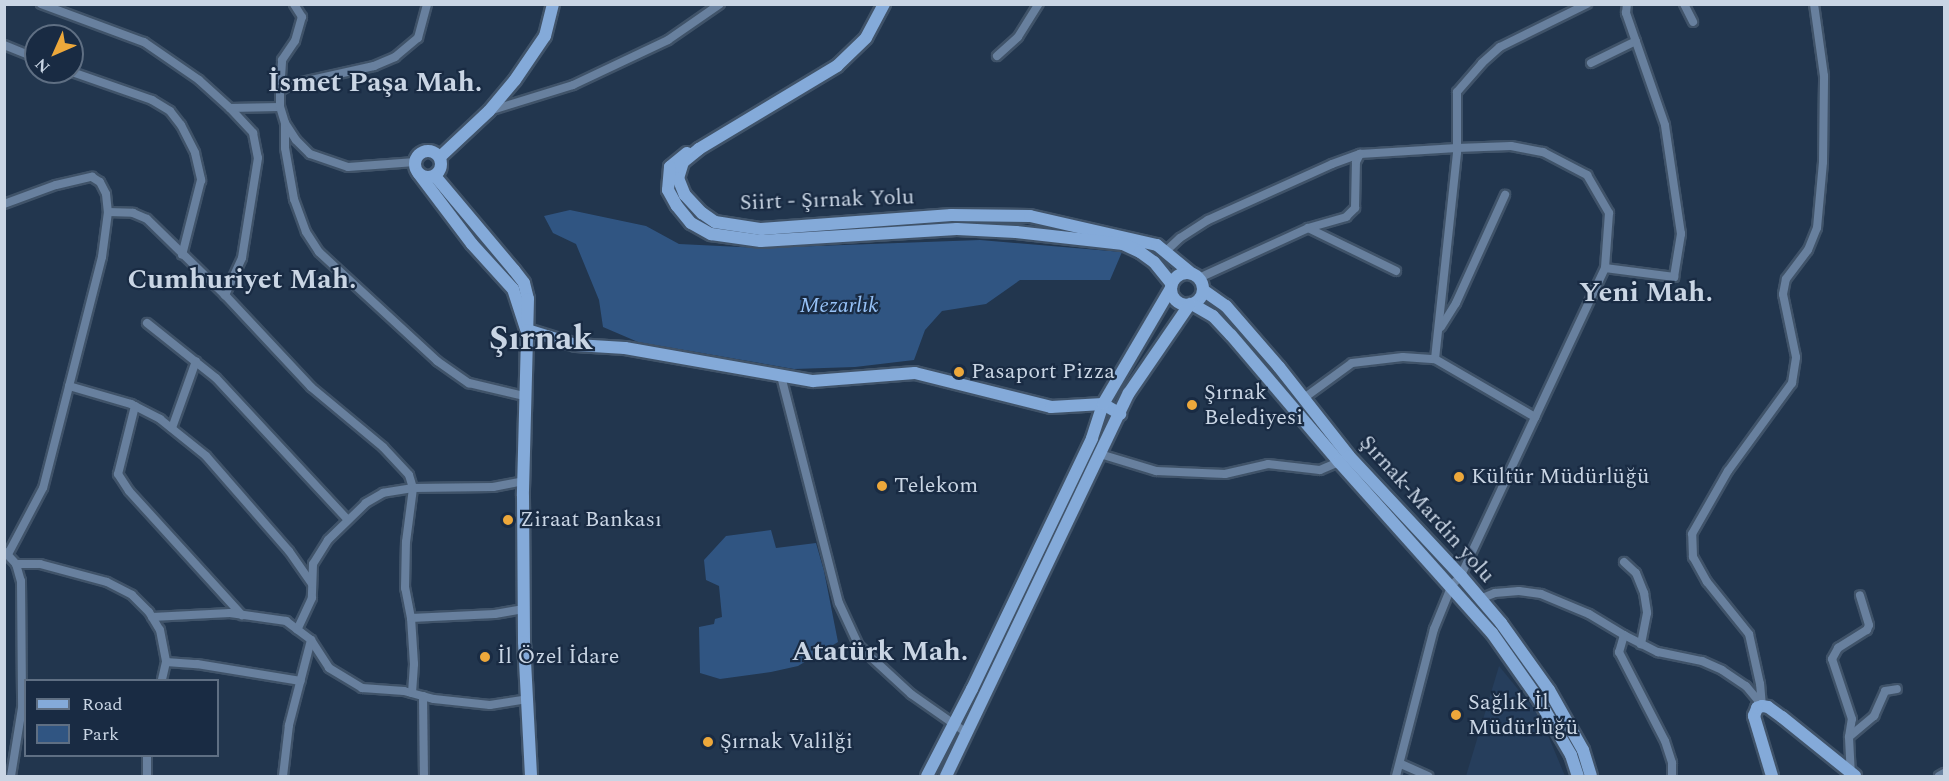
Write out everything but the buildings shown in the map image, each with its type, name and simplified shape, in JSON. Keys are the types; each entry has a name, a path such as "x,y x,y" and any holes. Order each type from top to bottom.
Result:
{"street":[{"path":"41,4 144,42 173,60 230,108 253,134 258,158 242,258 225,295"},
{"path":"294,4 302,17 295,41 282,60 280,107 285,123 296,140 310,154 325,161 348,166 417,168 426,177 435,176"},
{"path":"280,91 289,85 374,66 395,57 418,38 428,4"},
{"path":"440,157 489,111 515,80 545,36 553,4"},
{"path":"489,111 573,85 668,40 720,4"},
{"path":"699,149 837,66 866,39 884,4"},
{"path":"997,56 1018,37 1039,4"},
{"path":"1435,359 1457,148 1457,92 1500,47 1587,4"},
{"path":"1605,268 1674,277 1681,234 1665,125 1626,13 1627,4"},
{"path":"1684,4 1693,22"},
{"path":"1762,706 1760,684 1749,634 1707,582 1693,557 1692,534 1728,471 1792,383 1796,357 1783,294 1786,279 1808,250 1817,228 1823,162 1824,76 1814,4"},
{"path":"1591,63 1635,41"},
{"path":"4,45 24,53"},
{"path":"84,76 152,100 170,111 180,125 195,153 201,180 182,255"},
{"path":"230,108 280,107"},
{"path":"285,123 285,148 294,199 306,232 319,252 437,360 469,383 524,396"},
{"path":"1166,252 1180,238 1208,220 1332,164 1360,154 1511,146 1543,152 1587,175 1609,213 1605,268 1461,576 1452,585 1434,629 1396,777"},
{"name":"Siirt - Şırnak Yolu","path":"699,149 683,162 678,178 685,195 715,222 760,229 951,215 1030,216 1157,245 1198,281"},
{"name":"Siirt - Şırnak Yolu","path":"699,149 684,154 674,161 668,178 668,190 676,206 691,223 711,234 761,241 957,229 1016,232 1123,244 1154,262 1172,286"},
{"path":"435,176 441,166 440,157 434,152 426,151 418,154 417,168 472,244 513,289 527,330"},
{"path":"931,775 1092,438 1103,404 1172,286 1182,274 1198,281 1308,228 1346,217 1355,208 1356,162 1360,154"},
{"path":"435,176 524,283 530,314 527,330 524,396 523,480 526,699 531,777"},
{"path":"4,204 56,185 92,177 100,182 106,194 108,212 102,257 43,488 6,553 16,564 21,580 22,708 11,777"},
{"path":"1438,330 1456,303 1505,195"},
{"path":"108,212 133,213 147,219 225,295 311,387 383,447 409,475 413,488 406,542 405,588 411,618 414,664 412,693"},
{"path":"1308,228 1396,271"},
{"path":"946,777 1129,393 1191,304 1200,299 1198,281"},
{"name":"Şırnak-Mardin yolu","path":"1198,281 1226,306 1304,398 1349,456 1480,598 1549,690 1582,750 1591,777"},
{"path":"1172,286 1177,301 1191,304"},
{"name":"Şırnak-Mardin yolu","path":"1191,304 1213,316 1231,335 1339,462 1452,585 1492,633 1538,697 1571,755 1578,777"},
{"path":"147,323 216,378 347,519"},
{"path":"527,330 576,345 625,348 813,381 915,373 1051,407 1103,404 1119,414"},
{"path":"1304,398 1352,363 1403,357 1435,359 1535,417"},
{"path":"172,428 195,361"},
{"path":"781,376 839,603 859,646 911,694 967,733"},
{"path":"69,386 135,406 172,428 206,456 289,551 312,584"},
{"path":"135,406 117,474 129,491 243,615"},
{"path":"1100,454 1156,471 1225,474 1268,464 1320,470 1339,462"},
{"path":"297,630 312,598 313,564 328,540 366,502 383,493 413,488 493,487 523,480"},
{"path":"1624,562 1636,573 1644,593 1647,614 1641,644"},
{"path":"16,564 40,564 107,582 132,595 152,617 160,630 166,662 162,679"},
{"path":"1480,598 1495,593 1519,591 1541,594 1589,614 1658,652 1702,661 1722,670 1746,686 1762,706"},
{"path":"1853,776 1849,737 1852,719 1832,659 1838,648 1867,630 1869,626 1860,595"},
{"path":"411,618 495,614 524,609"},
{"path":"152,617 230,613 286,621 311,640 329,668 342,678 362,688 490,705 526,699"},
{"path":"1624,635 1619,652 1665,741 1672,763 1672,777"},
{"path":"283,777 289,725 311,640"},
{"path":"166,662 197,664 301,681"},
{"path":"1849,737 1874,716 1885,691 1897,689"},
{"path":"423,696 424,777"},
{"path":"1772,777 1754,716 1757,708 1762,706 1768,707 1853,776"},
{"path":"147,757 147,777"},
{"path":"1401,764 1428,777"},
{"path":"1939,777 1944,773"}],"shaded area":[{"path":"1499,666 1540,716 1565,776 1466,776"}],"green space":[{"name":"Mezarlık","path":"570,210 646,226 679,244 761,248 980,240 1122,252 1110,280 1020,280 986,304 942,311 925,330 914,360 855,367 794,369 638,342 603,327 599,300 576,244 553,233 544,216"},
{"path":"771,530 776,548 816,543 838,642 798,666 720,679 700,673 699,627 714,624 715,619 722,617 719,586 706,580 704,560 726,536"}],"place":[{"name":"Pasaport Pizza","path":"959,372"},
{"name":"Şırnak Belediyesi","path":"1192,405"},
{"name":"Kültür Müdürlüğü","path":"1459,477"},
{"name":"Telekom","path":"882,486"},
{"name":"Ziraat Bankası","path":"508,520"},
{"name":"İl Özel İdare","path":"485,657"},
{"name":"Sağlık İl Müdürlüğü","path":"1456,715"},
{"name":"Şırnak Valilği","path":"708,742"}],"district":[{"name":"İsmet Paşa Mah.","path":"375,83"},
{"name":"Cumhuriyet Mah.","path":"242,280"},
{"name":"Yeni Mah.","path":"1646,293"},
{"name":"Şırnak","path":"541,340"},
{"name":"Atatürk Mah.","path":"880,652"}]}
